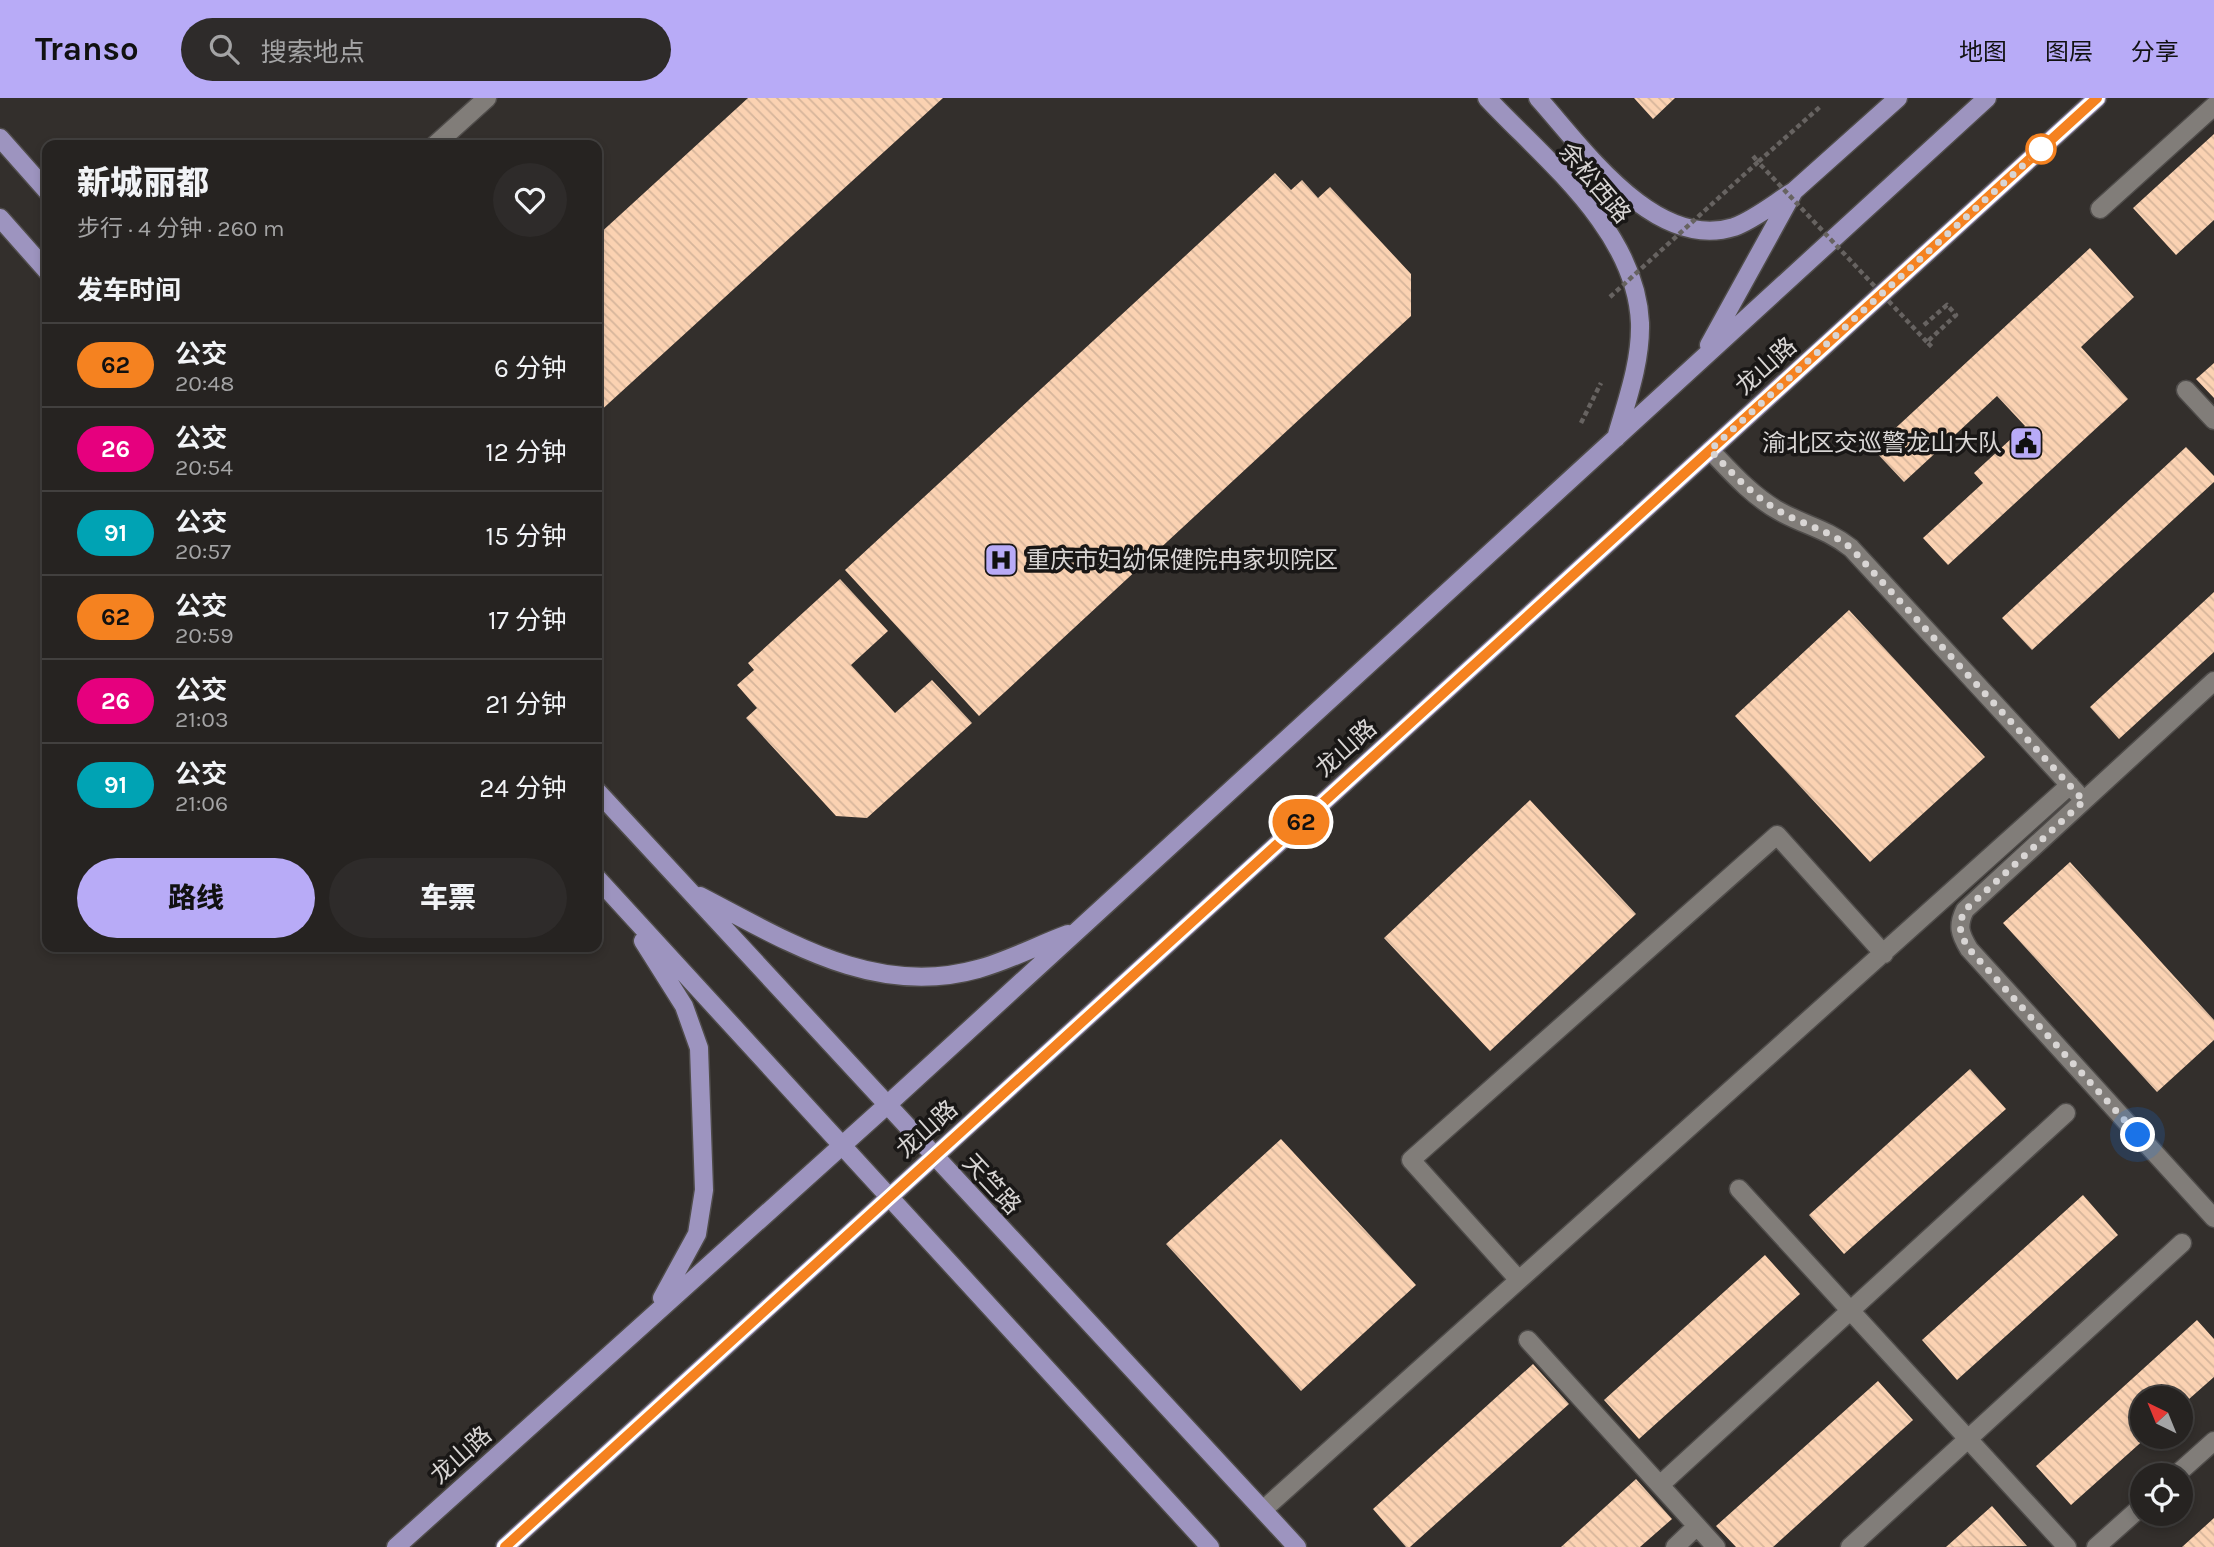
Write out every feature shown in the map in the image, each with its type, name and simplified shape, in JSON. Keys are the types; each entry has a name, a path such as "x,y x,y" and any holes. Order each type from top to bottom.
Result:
{"main road":[{"name":"余松西路","path":"1487,98 1583,200 1612,238 1631,281 1640,322 1635,373 1616,438"},
{"name":"余松西路","path":"1538,98 1637,202 1673,224 1702,230 1734,227 1794,191"},
{"path":"1701,359 1794,191 1898,98"},
{"name":"龙山路","path":"396,1547 887,1105 1987,98"},
{"name":"龙山路","path":"505,1547 2097,98"},
{"path":"0,138 42,185"},
{"path":"0,218 42,265"},
{"name":"天竺路","path":"602,796 1297,1547"},
{"path":"602,884 887,1198 1210,1547"},
{"path":"688,890 816,956 868,972 918,977 977,970 1078,930"},
{"path":"614,897 684,1006 699,1048 704,1190 697,1234 651,1317"}],"street":[{"path":"440,140 486,98"},
{"path":"2100,209 2214,106"},
{"path":"2186,390 2214,420"},
{"path":"1710,450 1758,497 1781,512 1829,531 1851,548 2084,801"},
{"path":"2214,681 1965,910 1959,923 1961,936 1969,949 2214,1218"},
{"path":"1263,1510 2070,785"},
{"path":"1518,1279 1410,1160 1473,1104 1777,835 1884,954"},
{"path":"1660,1485 2066,1113"},
{"path":"1739,1189 2067,1547"},
{"path":"1850,1547 2182,1243"},
{"path":"1528,1340 1716,1547"},
{"path":"2189,1463 2214,1441"},
{"path":"2096,1547 2130,1517"},
{"path":"1675,1547 1698,1527"}],"path":[{"path":"1610,311 1610,297 1821,106"},
{"path":"1753,156 1933,348"},
{"path":"1924,325 1947,305 1956,315 1927,342"},
{"path":"1581,423 1606,373"}],"building":[{"path":"748,98 943,98 602,409 602,231"},
{"path":"1634,98 1675,98 1653,119"},
{"path":"2214,134 2214,220 2176,255 2133,208"},
{"path":"1275,173 1291,190 1302,180 1318,198 1330,187 1411,274 1411,316 979,716 845,570"},
{"path":"2090,248 2134,297 2081,347 2128,399 1948,565 1923,538 1983,483 1974,473 2025,426 1997,396 1904,482 1873,449"},
{"path":"2214,363 2214,398 2196,379"},
{"path":"2186,447 2214,476 2214,482 2032,650 2002,618"},
{"path":"840,579 888,631 851,665 895,713 932,680 972,723 867,818 836,816 746,718 757,708 737,685 754,670 748,663"},
{"path":"2214,592 2214,652 2119,739 2090,707"},
{"path":"1849,610 1985,757 1870,862 1735,716"},
{"path":"1530,800 1636,914 1490,1051 1384,938"},
{"path":"2070,862 2214,1020 2214,1040 2157,1092 2003,923"},
{"path":"1970,1069 2006,1109 1844,1254 1809,1215"},
{"path":"1281,1139 1416,1285 1301,1391 1166,1244"},
{"path":"2083,1195 2118,1235 1957,1380 1922,1340"},
{"path":"1765,1255 1800,1294 1639,1439 1604,1400"},
{"path":"2197,1320 2214,1339 2214,1377 2193,1396 2193,1386 2130,1386 2130,1449 2134,1449 2071,1505 2036,1466"},
{"path":"1533,1364 1569,1404 1410,1547 1406,1547 1373,1509"},
{"path":"1878,1381 1913,1420 1773,1547 1736,1547 1716,1526"},
{"path":"1636,1479 1672,1519 1640,1547 1561,1547"},
{"path":"1992,1506 2027,1546 1946,1547"},
{"path":"2214,1518 2214,1547 2182,1547"}],"bus line":[{"name":"62","path":"505,1547 2097,98"}],"place":[{"name":"渝北区交巡警龙山大队","path":"2026,443"},
{"name":"重庆市妇幼保健院冉家坝院区","path":"1001,560"}],"route":[{"path":"2041,149 1710,450 1758,497 1781,512 1829,531 1851,548 2084,801 1965,910 1959,923 1961,936 1969,949 2138,1135"}]}
